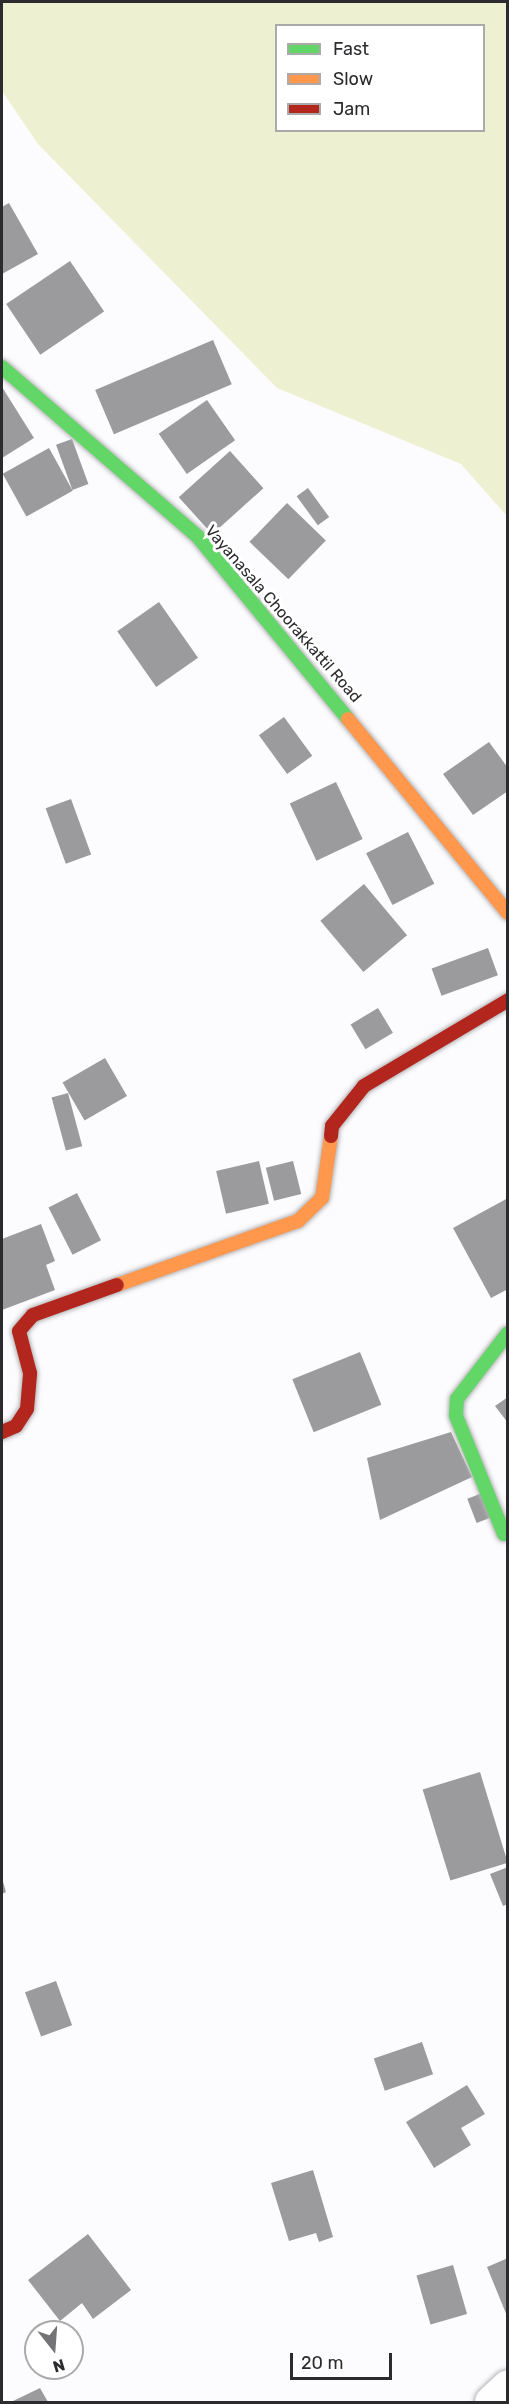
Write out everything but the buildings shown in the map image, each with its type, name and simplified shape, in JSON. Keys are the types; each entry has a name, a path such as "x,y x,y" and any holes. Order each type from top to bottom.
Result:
{"street":[{"name":"Vayanasala Choorakkattil Road","path":"2,367 198,537 507,913"},
{"path":"2,1432 16,1426 27,1409 30,1373 19,1331 33,1315 298,1221 322,1197 332,1126 364,1086 507,1000"},
{"path":"504,1534 456,1416 457,1399 507,1333"},
{"path":"491,2403 507,2386"}],"green space":[{"path":"2,2 507,2 507,516 461,464 277,388 38,144 2,91"}],"traffic: fast":[{"path":"2,367 198,537 348,719"},
{"path":"504,1534 456,1416 457,1399 508,1333"}],"traffic: slow":[{"path":"348,719 508,913"},
{"path":"117,1285 298,1221 322,1198 331,1136"}],"traffic: jam":[{"path":"331,1136 332,1126 364,1086 508,1000"},
{"path":"2,1432 16,1426 27,1409 30,1373 19,1331 33,1315 117,1285"}]}
